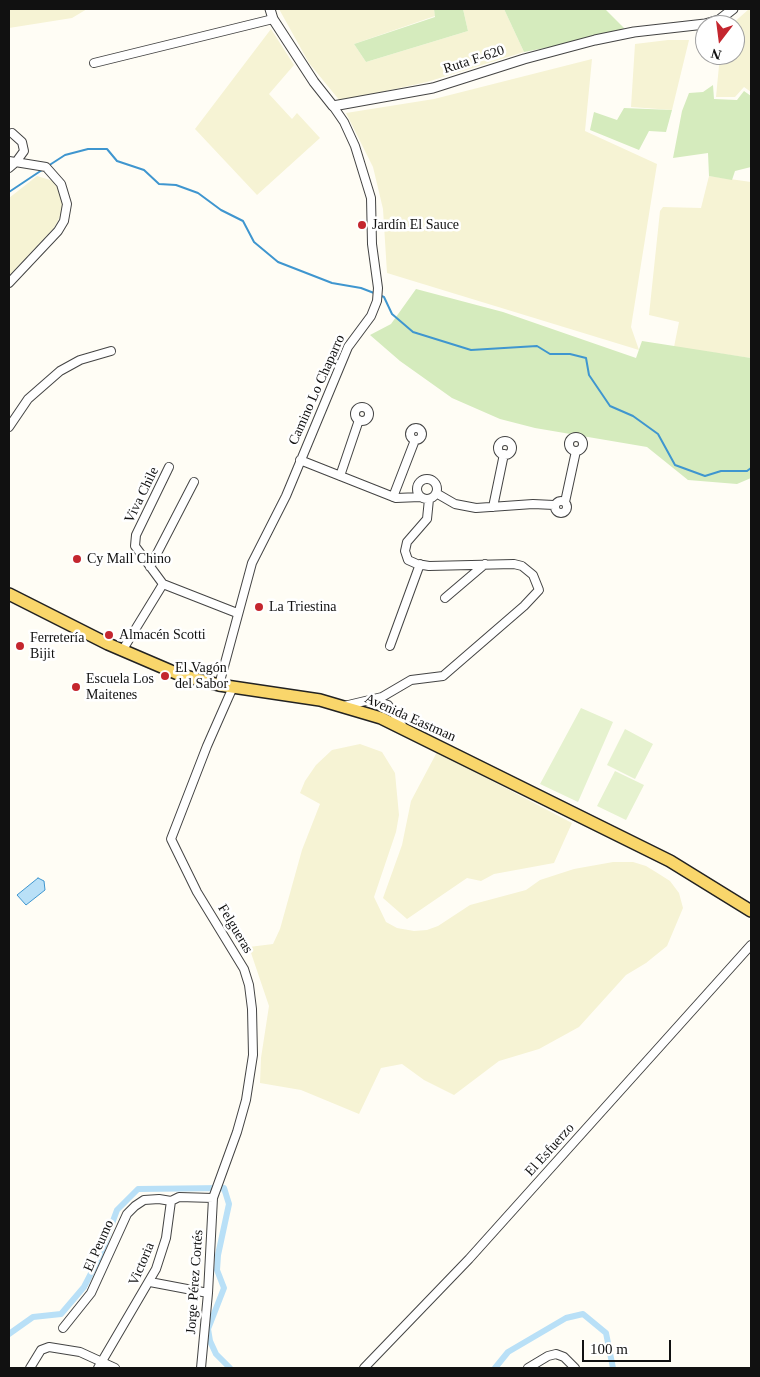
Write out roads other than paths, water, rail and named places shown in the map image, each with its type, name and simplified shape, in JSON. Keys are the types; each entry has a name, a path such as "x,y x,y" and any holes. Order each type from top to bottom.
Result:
{"main road":[{"name":"Avenida Eastman","path":"9,594 122,651 168,671 219,685 320,700 344,706 406,730 670,861 751,911"}],"street":[{"path":"270,9 273,19 332,106"},
{"name":"Ruta F-620","path":"332,106 433,88 489,69 596,40 634,32 705,24 719,20 732,9"},
{"path":"94,63 273,19"},
{"name":"Camino Lo Chaparro","path":"219,685 252,563 284,501 348,347 371,316 377,301 378,288 372,244 371,198 355,146 344,122 332,106"},
{"path":"9,168 12,162 24,151 22,142 12,133"},
{"path":"9,283 58,231 66,210 63,189 57,178 46,167 12,162"},
{"path":"9,427 28,399 60,371 80,360 111,351"},
{"path":"340,476 359,420"},
{"path":"393,497 414,440"},
{"path":"436,493 462,506 493,507 539,504 554,505 558,512 564,512 567,507 565,502 576,451"},
{"path":"493,507 504,454"},
{"path":"300,460 393,497 429,499"},
{"name":"Viva Chile","path":"163,584 135,546 134,541 169,467"},
{"path":"344,706 394,691 411,680 443,676 524,606 539,590 533,575 522,566 506,563 420,564 408,560 405,547 407,542 427,519 429,499 436,493 436,484 431,480 424,480 418,486 417,492 420,497"},
{"path":"150,567 194,482"},
{"path":"390,646 420,564"},
{"path":"445,598 486,564"},
{"path":"122,651 163,584 237,614"},
{"name":"Felgueras","path":"213,1196 237,1132 249,1085 253,1039 251,994 240,962 197,892 171,839 207,746 233,687"},
{"path":"393,710 394,691"},
{"path":"371,699 384,703 393,710 406,730"},
{"name":"El Esfuerzo","path":"364,1368 469,1259 751,945"},
{"path":"171,1201 179,1196 213,1196"},
{"name":"Jorge Pérez Cortés","path":"201,1368 208,1293 213,1196"},
{"name":"El Peumo","path":"63,1328 91,1293 127,1214 134,1206 144,1200 158,1199 171,1201"},
{"name":"Victoria","path":"100,1365 150,1282 163,1249 171,1201"},
{"path":"150,1282 208,1293"},
{"path":"30,1368 41,1350 48,1347 72,1350 100,1365 115,1368"},
{"path":"528,1368 548,1356 556,1354 564,1357 572,1367"}],"water":[{"path":"38,878 44,881 45,890 26,905 17,895"}],"waterway":[{"path":"48,166 65,155 88,149 107,149 117,161 144,170 159,184 176,185 198,193 221,210 243,221 254,242 278,262 332,283 361,288 374,293"},
{"path":"9,192 42,170"},
{"path":"379,295 384,297 392,314 413,332 471,350 537,346 550,354 570,354 586,358 589,375 610,406 633,416 658,434 675,465 705,476 721,471 747,471 751,468"},
{"path":"9,1334 33,1317 61,1314 84,1287 100,1256 117,1210 138,1189 224,1188 229,1204 218,1255 217,1270 224,1288 208,1329 210,1341 216,1354 230,1368"},
{"path":"495,1368 508,1352 566,1318 583,1314 606,1333 613,1368"}],"place":[{"name":"Jardín El Sauce","path":"362,225"},
{"name":"Cy Mall Chino","path":"77,559"},
{"name":"La Triestina","path":"259,607"},
{"name":"Almacén Scotti","path":"109,635"},
{"name":"Ferretería Bijit","path":"20,646"},
{"name":"El Vagón del Sabor","path":"165,676"},
{"name":"Escuela Los Maitenes","path":"76,687"}]}
